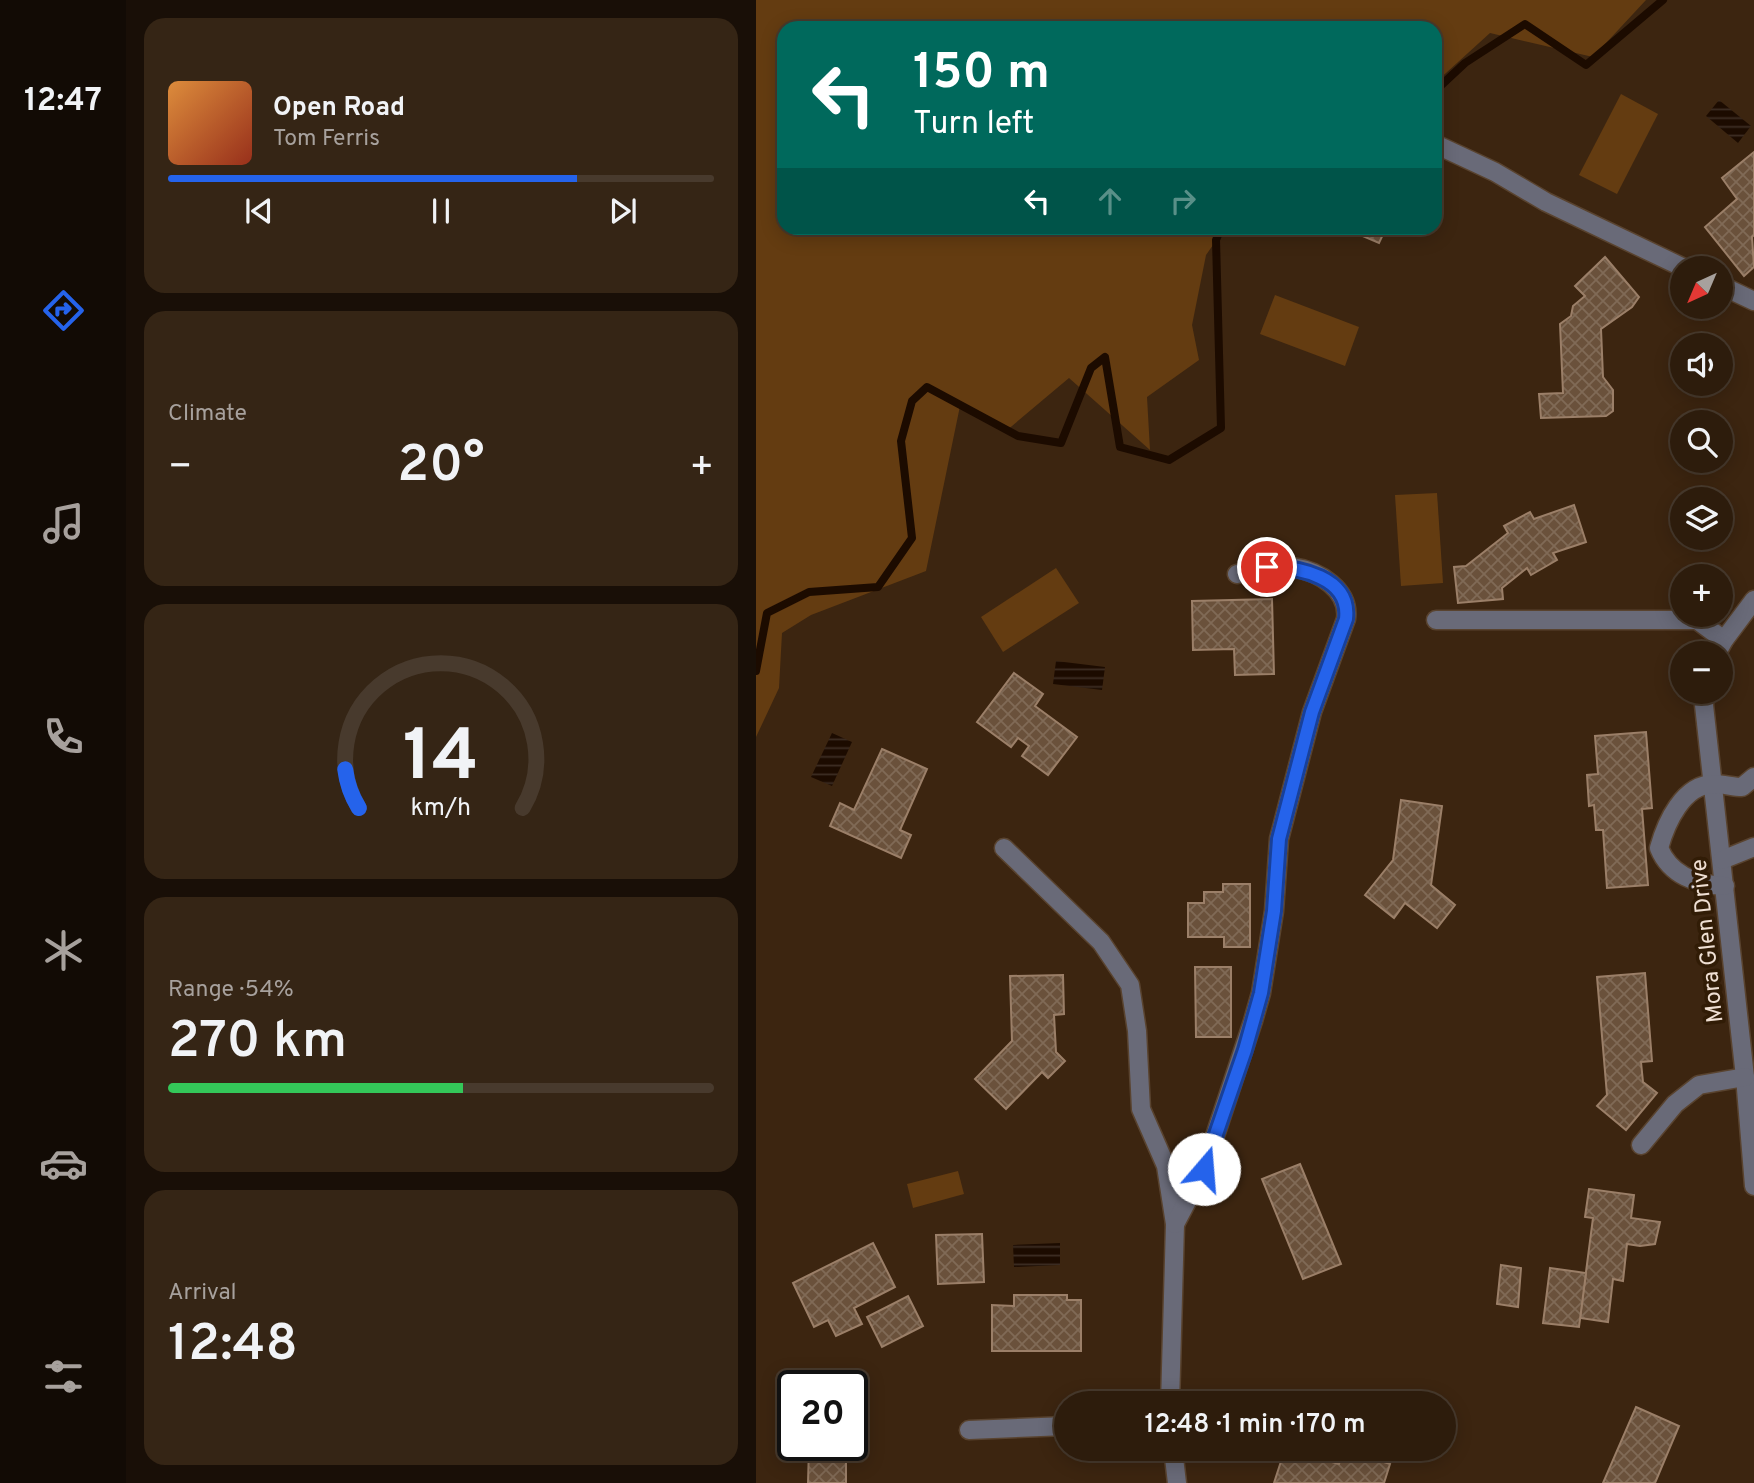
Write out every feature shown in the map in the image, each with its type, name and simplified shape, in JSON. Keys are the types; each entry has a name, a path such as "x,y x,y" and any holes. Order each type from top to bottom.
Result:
{"street":[{"path":"1442,147 1495,172 1546,202 1670,261"},
{"path":"1733,291 1754,301"},
{"path":"1175,1224 1204,1169 1261,993 1274,911 1279,839 1312,712 1346,619 1348,606 1329,582 1292,567 1267,567 1237,574"},
{"path":"1725,641 1754,600"},
{"path":"1436,620 1697,620 1716,641"},
{"name":"Mora Glen Drive","path":"1704,704 1745,1077 1754,1186"},
{"path":"1725,886 1709,885 1674,871 1664,861 1659,848 1668,820 1698,787 1713,783 1742,787 1754,777"},
{"path":"1722,860 1754,847"},
{"path":"1004,848 1101,942 1130,985 1137,1031 1141,1110 1166,1166 1175,1224 1170,1391"},
{"path":"1641,1145 1675,1104 1699,1085 1745,1077"},
{"path":"969,1430 1054,1426"},
{"path":"1174,1461 1177,1483"}],"shaded area":[{"path":"756,0 1646,0 1593,57 1490,33 1442,77 1442,21 777,21 777,235 1220,235 1206,255 1192,325 1199,360 1147,397 1150,450 1069,378 1006,431 960,406 926,571 811,615 782,633 779,688 756,737"},
{"path":"1621,94 1658,114 1617,194 1579,175"},
{"path":"1719,100 1751,126 1738,143 1706,116"},
{"path":"1275,295 1359,327 1345,366 1260,334"},
{"path":"1437,493 1443,583 1401,586 1395,495"},
{"path":"1056,568 1079,603 1003,652 981,617"},
{"path":"1056,661 1105,667 1102,690 1053,684"},
{"path":"832,733 852,742 832,786 811,777"},
{"path":"958,1171 964,1194 913,1208 907,1184"},
{"path":"1060,1243 1060,1265 1014,1267 1013,1245"}],"building":[{"path":"1754,152 1754,267 1744,276 1733,262 1733,256 1728,256 1705,227 1737,199 1722,178"},
{"path":"1360,235 1383,235 1379,243"},
{"path":"1605,257 1639,297 1632,307 1601,329 1603,377 1613,390 1613,411 1606,416 1541,418 1539,394 1563,393 1560,324 1571,316 1573,306 1585,296 1575,286"},
{"path":"1574,505 1586,542 1553,553 1557,560 1531,575 1527,568 1502,588 1503,599 1458,603 1454,567 1466,566 1508,533 1504,526 1530,512 1534,519"},
{"path":"1272,599 1274,674 1235,675 1234,649 1193,650 1192,601"},
{"path":"1014,673 1043,694 1035,706 1077,737 1048,775 1022,756 1029,746 1018,738 1011,747 977,722"},
{"path":"1646,732 1652,808 1642,809 1648,885 1607,888 1603,830 1596,830 1594,805 1589,806 1587,775 1598,774 1595,736"},
{"path":"882,749 927,769 900,830 911,835 901,858 830,826 840,803 854,810"},
{"path":"1401,800 1442,806 1431,885 1455,905 1437,928 1405,903 1394,918 1365,895 1393,860"},
{"path":"1223,884 1250,884 1250,947 1224,947 1224,937 1188,937 1188,903 1204,903 1204,892 1223,892"},
{"path":"1195,967 1231,967 1231,1037 1196,1037"},
{"path":"1645,973 1652,1061 1641,1062 1643,1082 1657,1093 1626,1130 1597,1106 1607,1095 1597,977"},
{"path":"1063,975 1064,1014 1054,1015 1056,1052 1065,1061 1048,1078 1042,1072 1006,1109 975,1079 1012,1041 1010,976"},
{"path":"1300,1164 1341,1264 1303,1279 1262,1179"},
{"path":"1589,1189 1634,1195 1631,1218 1660,1222 1655,1244 1627,1244 1623,1281 1613,1279 1608,1322 1580,1318 1593,1218 1585,1217"},
{"path":"982,1234 984,1282 938,1284 936,1235"},
{"path":"873,1243 895,1287 854,1308 862,1324 836,1336 828,1320 814,1327 793,1283"},
{"path":"1501,1265 1521,1268 1518,1307 1497,1304"},
{"path":"1550,1268 1586,1273 1579,1327 1543,1323"},
{"path":"1014,1295 1067,1295 1067,1300 1081,1300 1081,1351 992,1351 992,1305 1014,1306"},
{"path":"908,1296 923,1326 882,1347 867,1317"},
{"path":"1636,1407 1679,1426 1655,1483 1603,1483"},
{"path":"809,1461 846,1461 846,1483 808,1483"},
{"path":"1281,1461 1328,1461 1339,1464 1340,1461 1381,1461 1390,1464 1384,1483 1274,1483"}],"waterway":[{"path":"1442,84 1465,63 1525,24 1586,65 1663,0"},
{"path":"756,671 767,613 809,592 878,587 912,538 901,441 912,401 927,387 1018,436 1061,443 1091,368 1105,357 1120,447 1169,460 1221,428 1216,240 1218,235"}],"route":[{"path":"1204,1169 1245,1050 1261,993 1274,911 1279,839 1312,712 1346,619 1348,606 1329,582 1316,575 1292,567 1267,567"}]}
